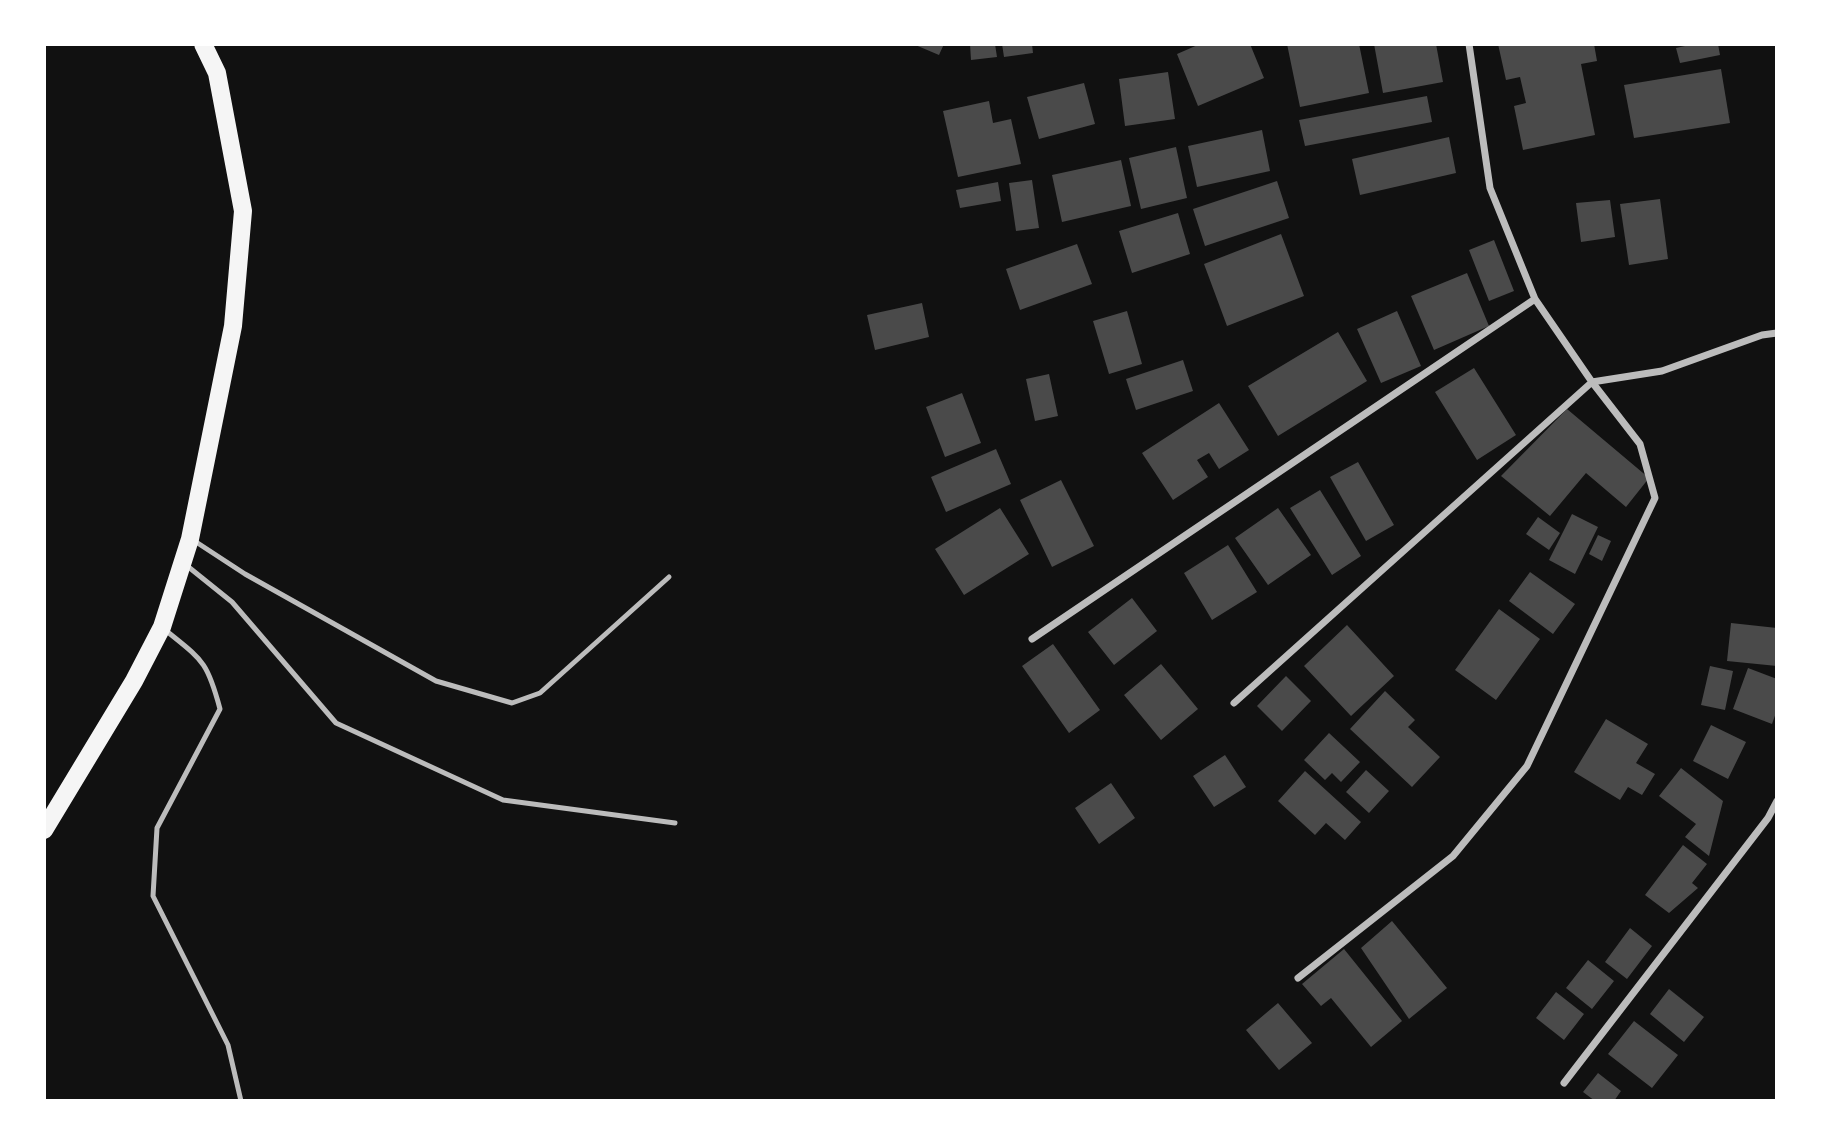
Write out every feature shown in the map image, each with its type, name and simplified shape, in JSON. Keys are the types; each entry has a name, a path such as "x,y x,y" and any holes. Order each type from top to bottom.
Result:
{"main road":[{"path":"44,830 134,681 162,627 191,539 233,326 243,211 217,73 203,44"}],"street":[{"path":"1297,978 1453,856 1527,766 1656,498 1640,444 1592,382 1535,299 1490,188 1469,44"},
{"path":"1032,639 1535,299"},
{"path":"1234,703 1592,382 1662,371 1762,335 1777,333"},
{"path":"1564,1083 1768,818 1777,801"}],"lane":[{"path":"191,539 245,574 436,681 512,703 540,693 669,577"},
{"path":"183,563 232,601 335,723 502,800 675,823"},
{"path":"162,627 199,657 210,672 220,709 157,828 153,896 228,1045 241,1101"}],"building":[{"path":"913,44 944,44 939,55"},
{"path":"970,44 995,44 997,57 971,60"},
{"path":"1002,44 1032,44 1033,53 1004,57"},
{"path":"1200,44 1250,44 1264,78 1198,106 1177,54"},
{"path":"1287,44 1359,44 1369,93 1300,107"},
{"path":"1374,44 1436,44 1443,82 1383,93"},
{"path":"1498,44 1594,44 1597,61 1581,64 1595,135 1523,150 1514,106 1526,103 1520,77 1506,80"},
{"path":"1694,44 1718,44 1720,55 1680,63 1676,48"},
{"path":"1721,69 1730,123 1634,138 1624,85"},
{"path":"1168,72 1175,119 1125,126 1119,79"},
{"path":"1084,83 1095,124 1039,139 1027,97"},
{"path":"1427,96 1432,122 1305,146 1299,120"},
{"path":"989,101 993,123 1011,119 1021,164 958,177 943,111"},
{"path":"1262,130 1270,171 1197,187 1188,146"},
{"path":"1449,137 1456,173 1360,195 1352,159"},
{"path":"1176,147 1187,198 1141,209 1129,158"},
{"path":"1121,160 1131,206 1062,222 1052,175"},
{"path":"1032,180 1039,228 1016,231 1009,183"},
{"path":"1277,181 1289,218 1205,246 1193,209"},
{"path":"998,182 1001,201 960,208 956,190"},
{"path":"1660,199 1668,259 1629,265 1620,204"},
{"path":"1610,200 1615,237 1581,242 1576,203"},
{"path":"1178,213 1190,254 1132,273 1119,231"},
{"path":"1281,234 1304,296 1227,326 1204,264"},
{"path":"1494,240 1514,291 1489,301 1469,250"},
{"path":"1077,244 1092,284 1020,310 1006,269"},
{"path":"1467,273 1489,326 1434,350 1411,296"},
{"path":"922,303 929,337 875,350 867,315"},
{"path":"1127,311 1142,364 1109,374 1093,321"},
{"path":"1397,311 1421,366 1381,383 1357,329"},
{"path":"1338,332 1367,381 1278,436 1248,386"},
{"path":"1183,360 1193,391 1136,410 1126,379"},
{"path":"1474,368 1516,435 1477,460 1435,392"},
{"path":"1049,374 1058,416 1035,421 1026,379"},
{"path":"962,393 981,443 945,457 926,407"},
{"path":"1219,403 1249,450 1219,469 1209,453 1197,460 1208,477 1173,500 1142,453"},
{"path":"1567,409 1649,478 1626,507 1586,473 1550,516 1501,476"},
{"path":"996,449 1011,484 946,512 931,477"},
{"path":"1358,462 1394,525 1366,541 1330,477"},
{"path":"1061,480 1094,546 1052,567 1020,500"},
{"path":"1320,490 1361,556 1332,575 1290,508"},
{"path":"1000,508 1029,554 964,595 935,549"},
{"path":"1278,508 1311,555 1268,585 1235,538"},
{"path":"1572,514 1598,527 1575,574 1549,560"},
{"path":"1538,517 1560,533 1549,550 1526,534"},
{"path":"1598,535 1611,541 1602,561 1589,554"},
{"path":"1228,545 1257,592 1212,620 1184,573"},
{"path":"1530,572 1575,604 1553,634 1509,601"},
{"path":"1132,598 1157,631 1114,665 1088,632"},
{"path":"1499,609 1540,639 1496,700 1455,670"},
{"path":"1731,623 1777,628 1777,666 1727,661"},
{"path":"1347,625 1394,676 1351,716 1304,666"},
{"path":"1053,644 1100,710 1069,733 1022,666"},
{"path":"1161,664 1198,709 1161,740 1124,695"},
{"path":"1710,666 1733,671 1725,710 1701,705"},
{"path":"1748,668 1777,679 1777,710 1772,724 1733,709"},
{"path":"1286,676 1311,701 1282,731 1257,706"},
{"path":"1385,691 1415,720 1408,727 1440,757 1412,787 1350,729"},
{"path":"1606,719 1648,744 1636,763 1655,774 1642,795 1628,787 1620,800 1574,772"},
{"path":"1711,725 1746,742 1728,779 1693,761"},
{"path":"1329,733 1360,762 1341,782 1332,773 1325,780 1304,760"},
{"path":"1225,755 1246,787 1214,807 1193,776"},
{"path":"1681,768 1723,801 1709,856 1685,837 1696,824 1659,796"},
{"path":"1366,770 1389,791 1369,813 1346,792"},
{"path":"1305,771 1361,822 1345,840 1326,823 1315,835 1278,801"},
{"path":"1111,783 1135,818 1099,844 1075,808"},
{"path":"1683,845 1707,864 1692,883 1698,888 1669,913 1645,895"},
{"path":"1392,921 1447,988 1409,1019 1361,948"},
{"path":"1630,928 1652,946 1627,979 1605,962"},
{"path":"1344,949 1402,1021 1371,1047 1331,998 1321,1006 1302,984"},
{"path":"1588,960 1614,981 1592,1009 1566,988"},
{"path":"1669,989 1704,1017 1684,1042 1650,1014"},
{"path":"1556,992 1584,1014 1564,1040 1536,1018"},
{"path":"1278,1003 1312,1043 1279,1070 1246,1030"},
{"path":"1634,1021 1678,1055 1652,1088 1608,1054"},
{"path":"1598,1073 1621,1091 1614,1101 1595,1101 1583,1092"}]}
